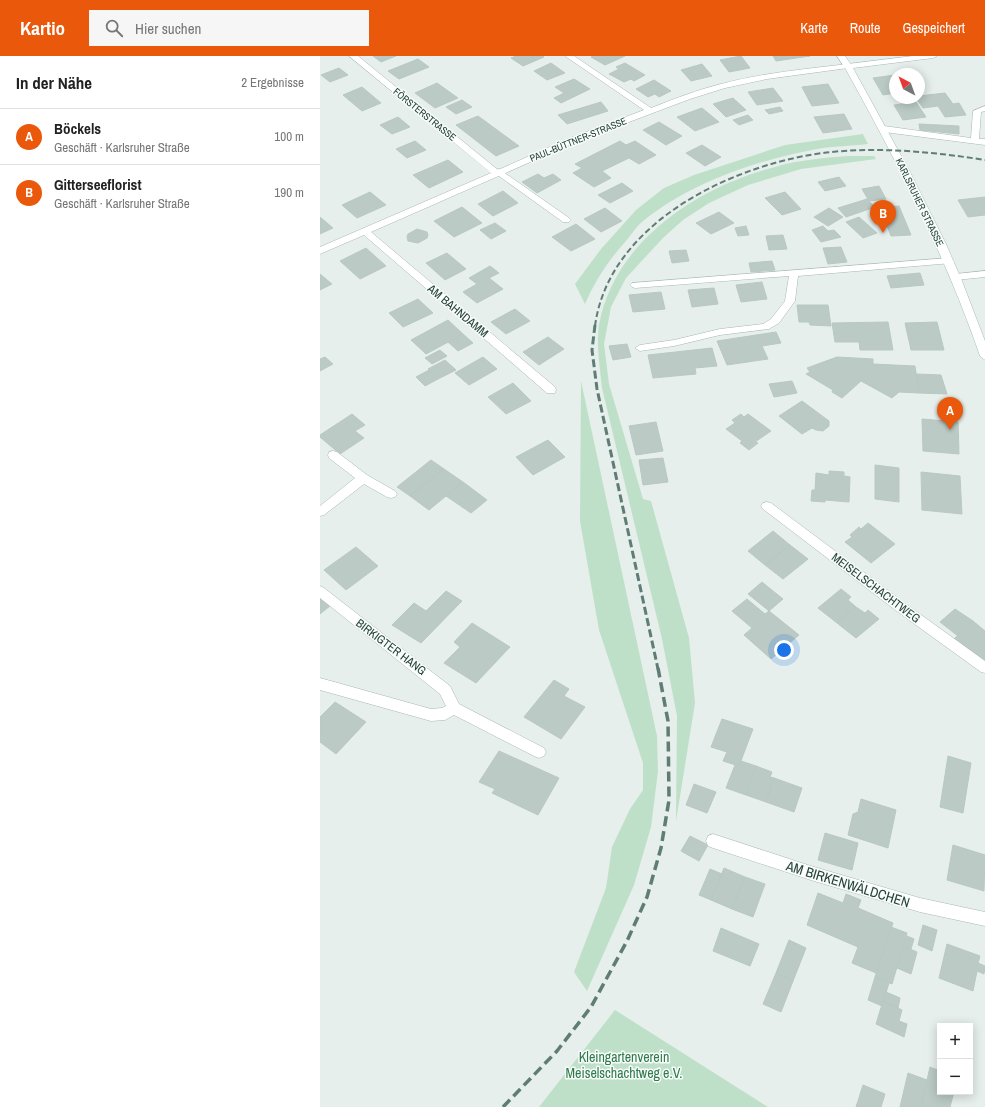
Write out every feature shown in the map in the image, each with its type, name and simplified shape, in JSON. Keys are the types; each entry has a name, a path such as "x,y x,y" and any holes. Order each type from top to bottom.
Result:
{"street":[{"name":"FÖRSTERSTRASSE","path":"353,56 498,172 566,220"},
{"path":"569,56 651,111"},
{"name":"KARLSRUHER STRASSE","path":"841,56 884,129 949,261 971,314 985,356"},
{"name":"PAUL-BÜTTNER-STRASSE","path":"320,251 573,140 723,86 767,77 933,56"},
{"path":"975,140 977,111 985,108"},
{"path":"884,129 985,142"},
{"name":"AM BAHNDAMM","path":"364,231 551,390"},
{"path":"635,285 949,261"},
{"path":"640,348 674,343 720,332 765,327 775,321 790,301 794,273"},
{"path":"956,278 985,274"},
{"path":"333,455 363,478 391,494"},
{"path":"320,512 363,478"},
{"name":"MEISELSCHACHTWEG","path":"767,506 902,608 985,668"},
{"name":"BIRKIGTER HANG","path":"320,591 445,690 452,700 453,708"},
{"path":"320,684 431,715 445,714 453,708 539,752"},
{"name":"AM BIRKENWÄLDCHEN","path":"713,841 814,874 920,905 985,919"}],"green space":[{"path":"863,134 868,144 823,148 794,154 748,167 702,185 661,208 638,226 614,256 603,271 585,304 575,284 601,249 636,210 664,188 694,175 785,145"},
{"path":"847,156 874,156 876,159 801,169 748,185 709,203 683,220 663,238 626,278 611,307 604,344 609,384 643,499 651,501 689,638 695,703 676,821 677,716 662,639 602,388 598,348 599,325 608,295 622,268 641,243 664,222 689,204 717,188 746,176 775,167 802,161"},
{"path":"581,381 657,736 658,771 651,827 634,885 587,991 574,972 606,888 612,847 630,809 643,790 643,763 599,630 580,521"},
{"name":"Kleingartenverein Meiselschachtweg e.V.","path":"615,1010 768,1107 539,1107"}],"building":[{"path":"373,56 396,56 381,62"},
{"path":"516,56 544,57 523,66 511,58"},
{"path":"625,56 605,65 591,57"},
{"path":"741,56 750,68 729,72 720,60"},
{"path":"773,56 810,56 776,61"},
{"path":"418,59 429,67 399,79 388,71"},
{"path":"551,63 565,73 547,80 534,71"},
{"path":"625,63 645,75 634,81 631,79 624,82 609,74 619,69 616,67"},
{"path":"702,64 712,76 691,81 681,70"},
{"path":"339,68 348,75 330,82 321,75"},
{"path":"889,76 889,94 883,95 873,78"},
{"path":"574,79 590,89 561,103 554,98 564,93 555,87"},
{"path":"654,80 671,91 659,97 655,94 648,97 636,89"},
{"path":"437,83 458,98 435,108 415,93"},
{"path":"828,84 839,103 812,106 802,87"},
{"path":"362,87 381,103 362,111 343,95"},
{"path":"773,88 783,101 757,105 748,92"},
{"path":"945,93 953,104 959,103 966,115 945,117 938,106 923,108 920,104 925,104 925,95"},
{"path":"733,98 746,110 726,117 713,104"},
{"path":"462,100 472,107 456,114 446,107"},
{"path":"601,102 608,111 567,124 558,115"},
{"path":"917,104 926,117 903,120 894,105"},
{"path":"780,107 783,111 769,114 765,110"},
{"path":"702,108 719,122 695,131 677,117"},
{"path":"844,114 852,129 823,133 814,117"},
{"path":"748,115 753,120 739,125 733,120"},
{"path":"478,116 519,146 496,156 456,125"},
{"path":"398,117 410,127 392,134 380,125"},
{"path":"659,122 682,136 666,145 643,130"},
{"path":"919,124 959,126 959,134 920,130"},
{"path":"415,141 426,150 407,158 396,149"},
{"path":"620,141 626,145 635,141 656,155 639,164 629,158 602,171 611,178 594,187 573,173 582,168 575,164"},
{"path":"702,145 721,157 705,166 686,153"},
{"path":"448,160 463,172 429,188 413,175"},
{"path":"538,174 544,178 553,174 561,180 537,193 522,182"},
{"path":"839,177 846,186 825,191 818,182"},
{"path":"622,183 633,191 610,203 598,195"},
{"path":"879,186 886,199 869,201 862,189"},
{"path":"503,191 518,203 493,216 478,204"},
{"path":"370,192 386,205 357,218 342,205"},
{"path":"785,192 801,209 782,215 765,198"},
{"path":"985,197 985,215 968,217 958,200"},
{"path":"867,199 875,207 846,217 838,208"},
{"path":"899,206 911,235 891,236 880,208"},
{"path":"462,207 482,223 454,237 434,221"},
{"path":"605,208 622,221 601,232 584,219"},
{"path":"829,208 843,217 828,226 814,217"},
{"path":"719,212 734,223 711,234 696,223"},
{"path":"320,217 333,228 320,234"},
{"path":"859,217 877,233 863,238 846,222"},
{"path":"495,223 506,231 491,239 480,230"},
{"path":"576,224 595,239 571,251 552,237"},
{"path":"746,226 749,235 738,236 735,228"},
{"path":"823,226 828,231 834,230 841,237 821,242 812,230"},
{"path":"417,229 427,232 427,238 418,243 408,241 408,234"},
{"path":"783,235 787,249 769,250 766,236"},
{"path":"841,247 847,262 828,264 823,248"},
{"path":"366,248 386,266 360,279 340,261"},
{"path":"686,250 689,261 672,263 669,251"},
{"path":"447,253 466,269 445,280 426,263"},
{"path":"772,261 775,270 751,272 749,263"},
{"path":"490,266 499,273 489,278 503,289 477,303 463,292 477,284 469,278"},
{"path":"920,273 924,285 891,288 887,276"},
{"path":"320,274 332,284 320,290"},
{"path":"762,282 767,299 741,302 736,285"},
{"path":"714,288 718,304 692,307 688,290"},
{"path":"661,292 665,309 633,312 629,295"},
{"path":"418,299 433,313 403,327 389,313"},
{"path":"797,305 828,305 831,326 810,325 809,322 799,322"},
{"path":"515,309 530,321 506,334 491,322"},
{"path":"448,320 463,334 426,354 411,340"},
{"path":"888,322 893,350 860,350 859,342 835,342 832,323"},
{"path":"937,322 944,350 911,350 905,323"},
{"path":"776,332 781,343 762,346 768,359 727,365 717,341"},
{"path":"463,334 473,343 458,351 448,342"},
{"path":"548,337 564,349 539,365 523,352"},
{"path":"627,344 631,357 613,360 609,346"},
{"path":"712,348 717,366 695,368 696,374 653,378 648,355"},
{"path":"440,350 447,356 432,364 425,358"},
{"path":"325,357 333,364 320,371 320,359"},
{"path":"483,357 497,369 469,385 455,373"},
{"path":"837,357 873,359 873,364 915,366 919,393 899,392 892,398 861,381 842,398 832,392 833,390 806,374 810,372 807,368"},
{"path":"445,360 456,370 438,379 428,369"},
{"path":"429,370 438,379 425,386 416,377"},
{"path":"916,374 941,375 947,394 919,393"},
{"path":"792,381 797,393 774,397 769,384"},
{"path":"513,383 531,401 506,414 488,397"},
{"path":"802,401 829,421 829,426 823,431 812,428 802,434 779,416"},
{"path":"352,414 365,425 355,431 364,438 340,454 320,437 320,435"},
{"path":"741,414 744,417 748,414 771,431 755,442 758,443 749,450 740,443 742,441 726,429 735,423 732,420"},
{"path":"922,419 958,422 959,454 923,451"},
{"path":"656,422 663,451 636,455 629,426"},
{"path":"548,440 565,457 533,475 516,457"},
{"path":"663,458 668,482 643,485 639,460"},
{"path":"431,460 444,469 410,496 397,487"},
{"path":"875,465 899,468 899,502 875,499"},
{"path":"444,469 463,482 429,510 410,496"},
{"path":"829,471 844,472 844,476 850,477 849,502 825,500 825,502 811,501 812,490 815,490 816,473 829,475"},
{"path":"921,472 960,476 962,514 922,510"},
{"path":"463,482 487,500 471,513 446,496"},
{"path":"868,523 895,544 871,563 845,542 852,537 850,535 859,527 861,529"},
{"path":"773,531 790,545 765,565 748,551"},
{"path":"790,545 808,559 783,579 765,565"},
{"path":"356,547 378,566 346,590 324,570"},
{"path":"762,582 783,599 769,611 748,594"},
{"path":"841,589 851,597 848,600 856,607 837,623 818,608"},
{"path":"446,591 462,601 421,643 392,625 414,603 426,611"},
{"path":"320,598 330,606 320,614"},
{"path":"747,599 765,614 769,611 799,635 771,659 744,635 752,628 732,611"},
{"path":"856,607 865,613 868,610 879,619 856,638 837,623"},
{"path":"955,609 973,621 958,636 940,622"},
{"path":"973,621 985,631 985,665 952,641"},
{"path":"472,623 510,647 476,683 444,663 460,647 454,642"},
{"path":"554,680 569,689 564,696 585,707 561,739 524,717"},
{"path":"335,702 366,722 336,754 320,742 320,717"},
{"path":"722,719 753,729 739,766 723,761 727,752 711,747"},
{"path":"499,751 559,778 538,815 492,793 495,789 479,782"},
{"path":"948,756 971,763 963,813 940,807"},
{"path":"741,761 756,766 746,795 726,788 735,765 739,766"},
{"path":"756,766 772,772 770,777 774,778 766,802 746,795"},
{"path":"774,778 802,788 794,812 766,802"},
{"path":"694,784 716,792 707,813 686,805"},
{"path":"861,799 896,810 888,848 848,835 853,814 858,812"},
{"path":"825,833 858,843 852,870 818,860"},
{"path":"690,836 708,845 699,861 681,851"},
{"path":"953,845 985,855 984,891 947,880"},
{"path":"724,868 745,877 732,909 711,900"},
{"path":"710,869 722,874 711,900 699,895"},
{"path":"745,877 765,884 753,917 732,909"},
{"path":"818,893 843,903 846,894 861,900 858,908 893,923 876,973 852,963 858,947 807,925"},
{"path":"923,925 937,930 932,951 918,945"},
{"path":"891,927 907,933 892,984 875,977"},
{"path":"721,928 759,944 750,966 713,951"},
{"path":"907,936 914,939 911,949 903,946"},
{"path":"789,940 806,948 793,981 776,973"},
{"path":"947,944 980,956 978,963 985,966 984,974 977,971 973,991 939,978"},
{"path":"903,946 917,952 911,974 897,968"},
{"path":"776,973 793,981 781,1012 763,1004"},
{"path":"875,977 889,983 882,1006 868,1000"},
{"path":"886,992 900,998 898,1008 883,1001"},
{"path":"883,1001 902,1010 899,1021 907,1024 904,1037 876,1024"},
{"path":"930,1067 937,1070 937,1095 953,1095 950,1107 921,1107"},
{"path":"908,1073 927,1080 921,1107 900,1107"},
{"path":"863,1085 885,1094 881,1107 856,1107"}],"railway":[{"path":"595,326 605,289 625,256 651,227 683,203 719,184 756,169 794,158 831,152 889,150 985,160"},
{"path":"595,325 592,350 597,389 658,669"},
{"path":"503,1107 557,1051 591,1007 627,941 647,897 661,848 669,800 668,721 658,668"}],"place":[{"name":"Gitterseeflorist","path":"883,233"},
{"name":"Böckels","path":"950,430"}]}
